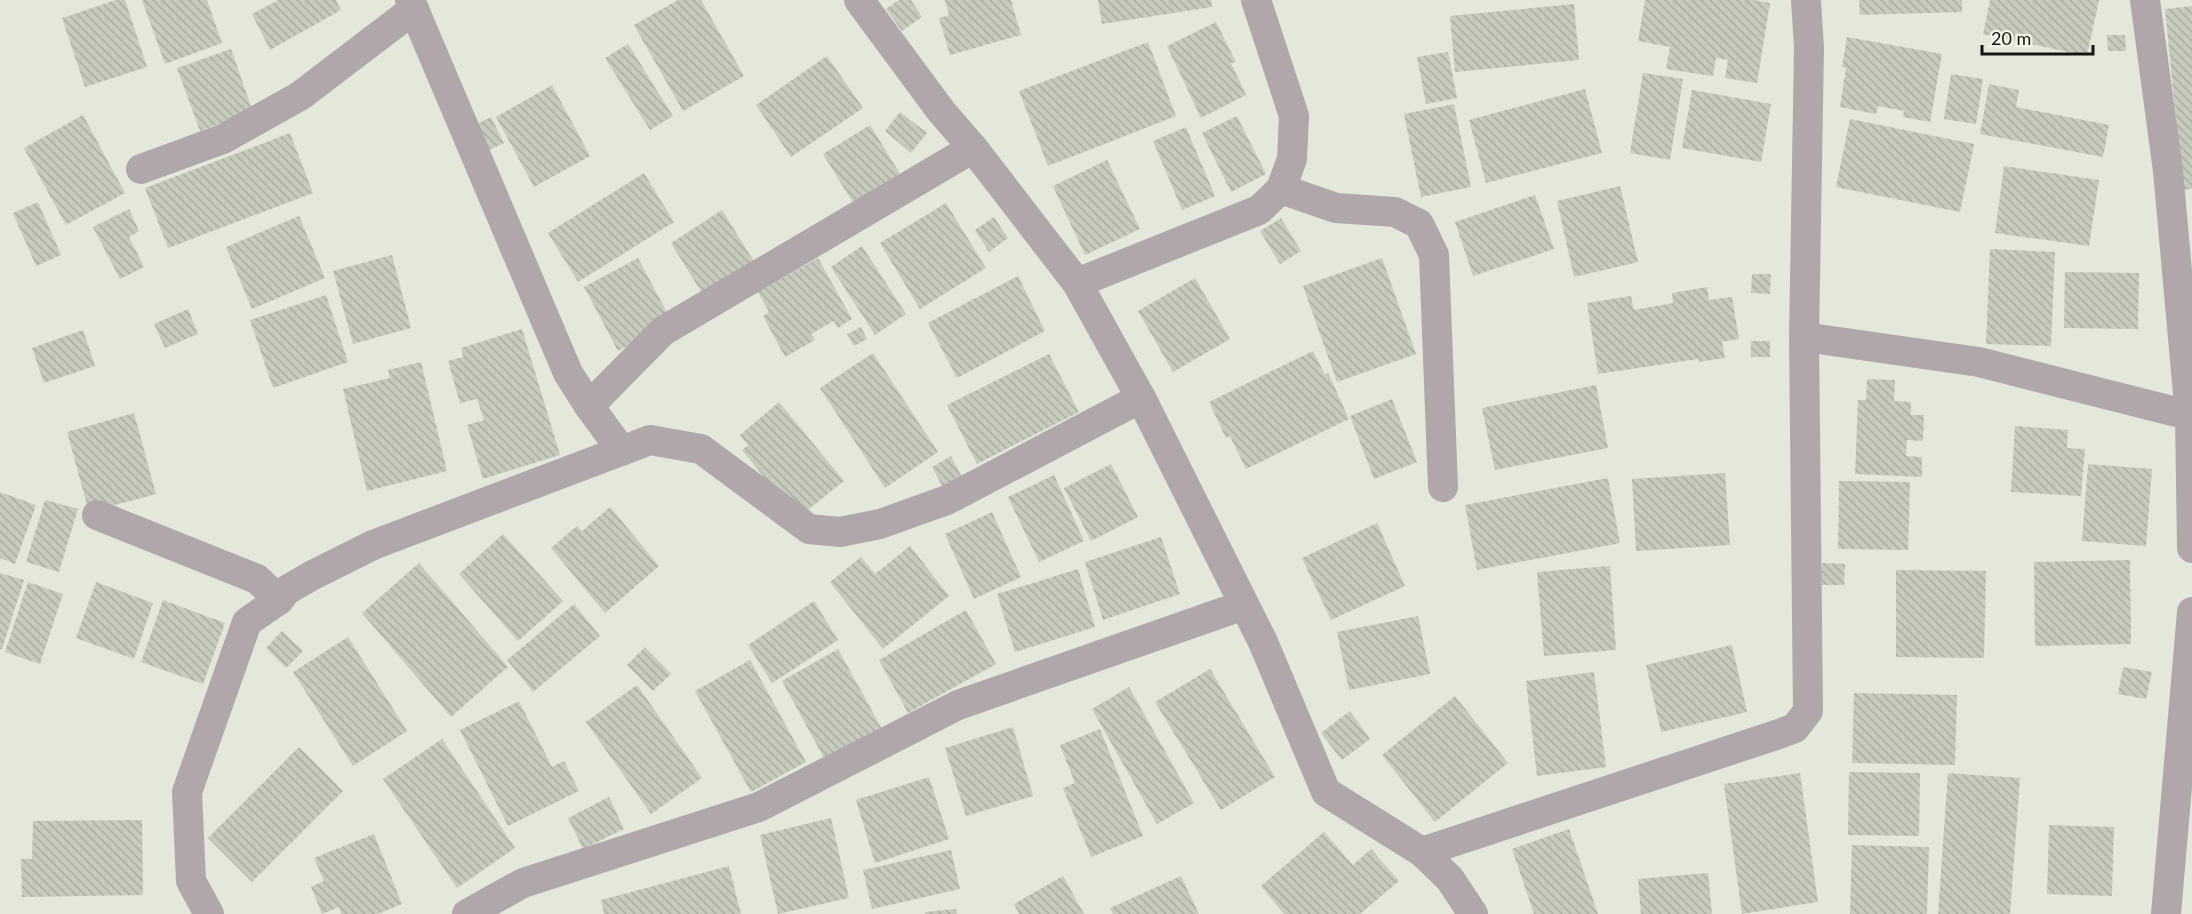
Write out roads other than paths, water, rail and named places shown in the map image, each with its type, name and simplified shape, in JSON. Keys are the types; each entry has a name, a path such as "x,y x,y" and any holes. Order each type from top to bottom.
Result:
{"street":[{"path":"860,0 941,111 973,148 1077,283 1141,398 1263,642 1326,792 1422,852 1450,879 1473,914"},
{"path":"1077,283 1259,210 1281,189 1292,159 1294,116 1257,0"},
{"path":"1422,852 1779,734 1795,728 1808,711 1804,337 1809,48 1806,0"},
{"path":"2145,0 2168,171 2191,416 2192,548"},
{"path":"141,169 223,139 300,96 412,5 568,373 622,450"},
{"path":"589,406 663,331 973,148"},
{"path":"1281,189 1336,208 1395,212 1419,224 1434,255 1443,487"},
{"path":"1804,337 1979,362 2191,416"},
{"path":"209,914 191,880 187,792 247,622 303,580 373,545 650,440 701,448 809,529 840,532 880,524 947,500 1141,398"},
{"path":"97,515 257,579 279,600"},
{"path":"467,914 523,882 759,807 957,705 1244,605"},
{"path":"2166,914 2192,612"}]}
